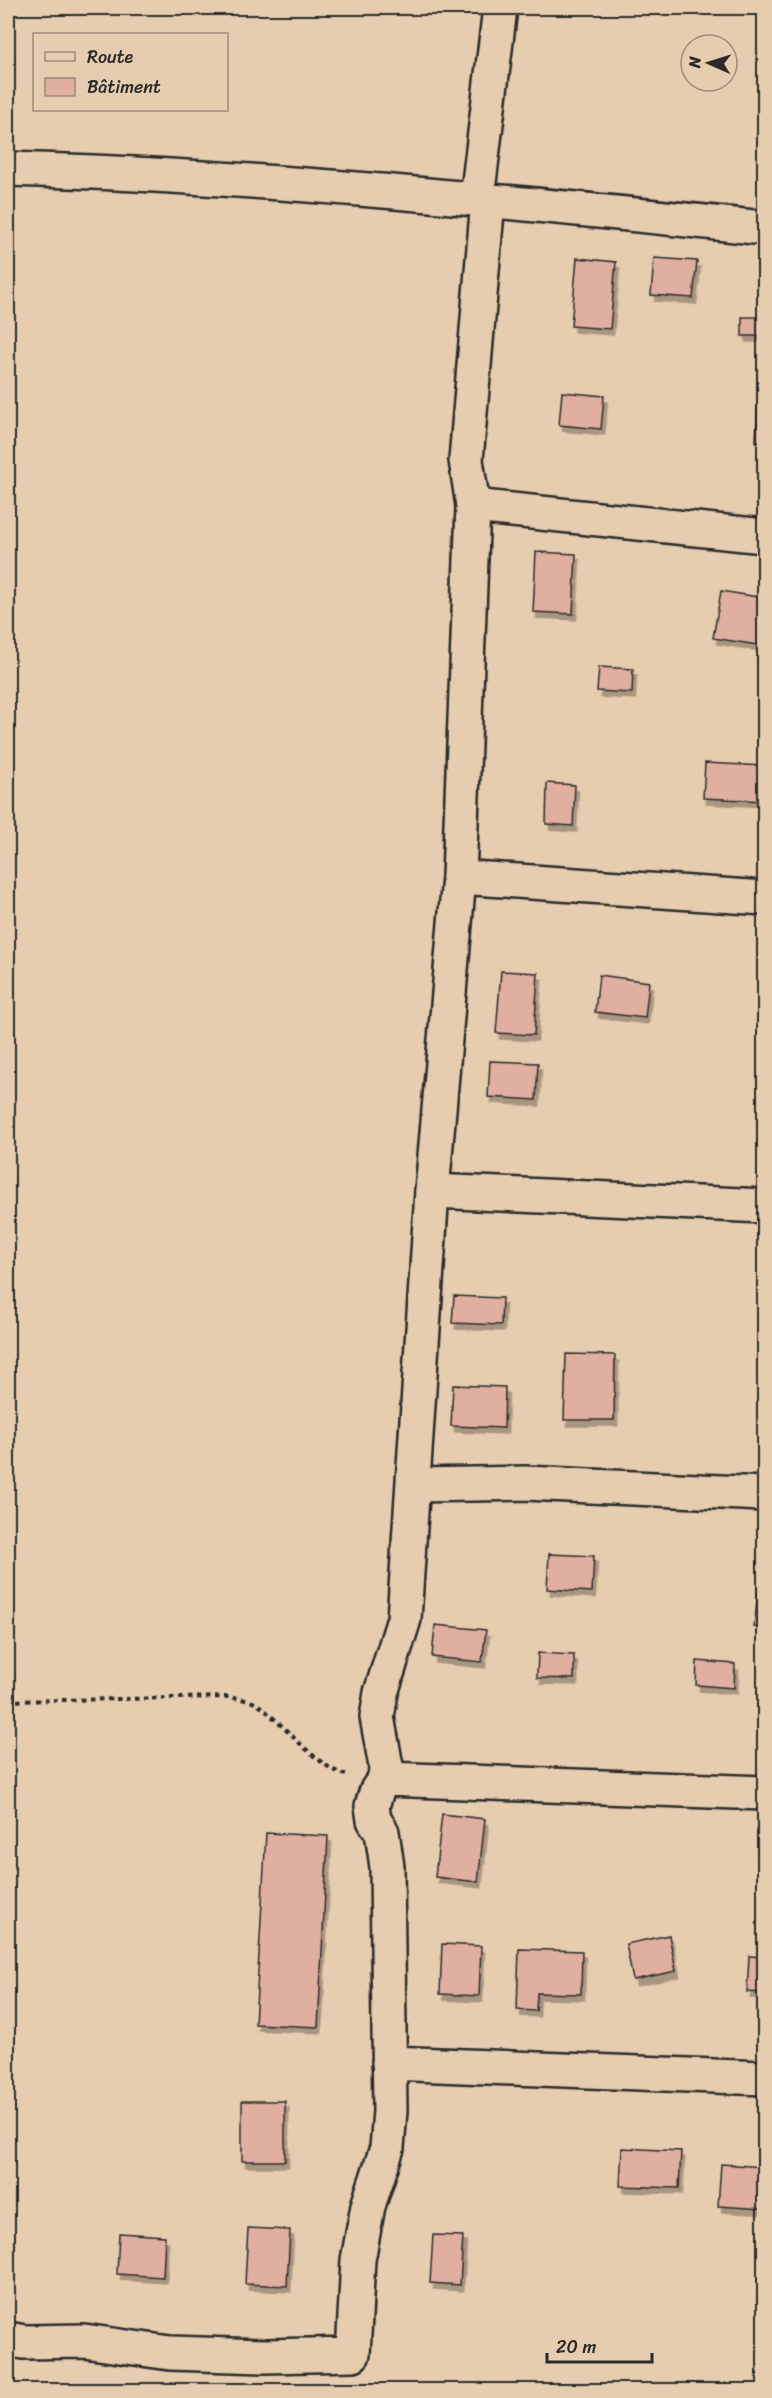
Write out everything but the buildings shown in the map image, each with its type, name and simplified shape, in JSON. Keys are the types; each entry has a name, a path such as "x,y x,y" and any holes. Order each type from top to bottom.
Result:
{"street":[{"path":"8,2339 24,2342 84,2341 170,2354 266,2356 353,2354 358,2260 368,2206 387,2148 390,2111 387,1867 382,1832 374,1820 372,1806 376,1790 385,1779 383,1742 377,1717 381,1693 404,1619 415,1485 432,1191 459,877 473,506 466,460 482,199 500,8"},
{"path":"8,169 136,172 482,199 765,228"},
{"path":"473,506 765,536"},
{"path":"459,877 765,898"},
{"path":"432,1191 765,1206"},
{"path":"415,1485 525,1483 765,1494"},
{"path":"385,1779 765,1793"},
{"path":"388,2063 765,2078"}],"path":[{"path":"8,1701 230,1696 256,1704 293,1738 343,1775 385,1779"}]}
